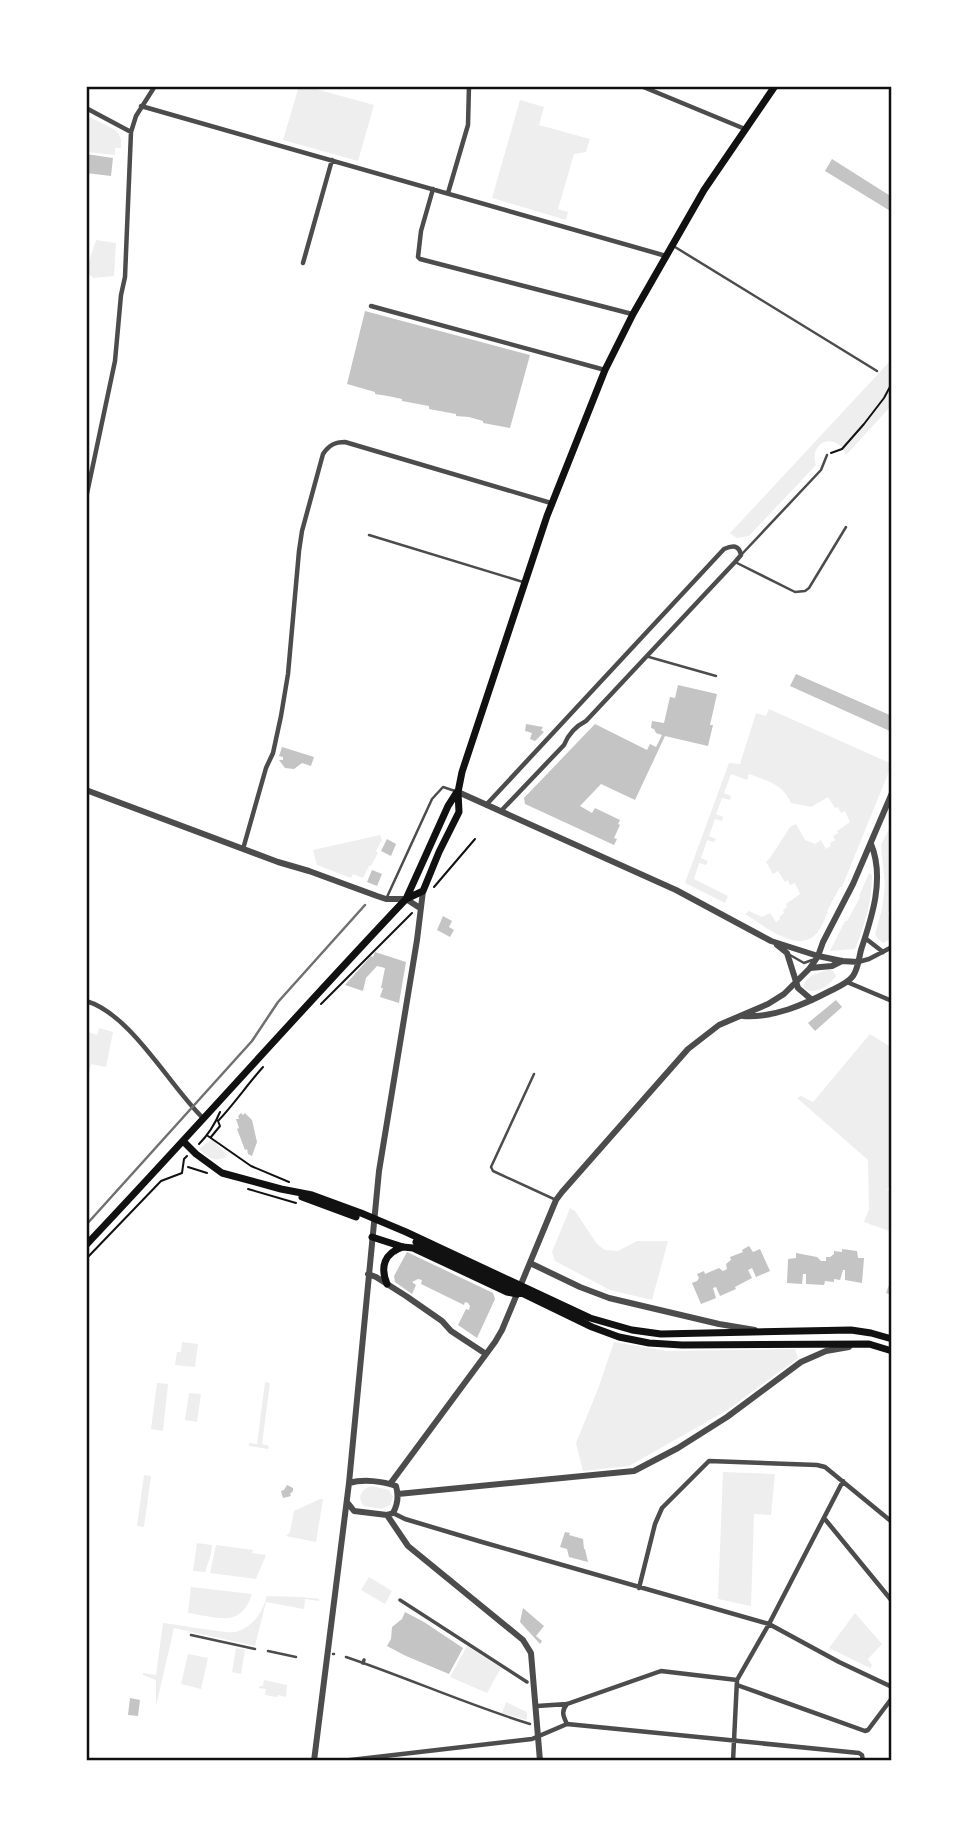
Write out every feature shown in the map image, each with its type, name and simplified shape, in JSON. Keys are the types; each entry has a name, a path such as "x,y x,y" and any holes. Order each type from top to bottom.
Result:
{"main road":[{"path":"86,1245 406,899 423,891 460,812 458,792 463,768 552,503 605,370 633,314 704,190 775,86"},
{"path":"406,899 447,806 458,792"},
{"path":"183,1141 222,1173 312,1195 361,1213 612,1326 661,1334 851,1330 871,1332 892,1339"},
{"path":"281,1189 402,1235 619,1337 649,1343 682,1345 849,1343 869,1344 889,1350"},
{"path":"372,1237 413,1248 507,1292 536,1300"},
{"path":"387,1284 383,1273 384,1263 392,1251 403,1247"}],"street":[{"path":"86,498 118,341 125,277 131,132 141,106 154,88 162,86"},
{"path":"448,193 468,125 469,86"},
{"path":"641,86 745,129"},
{"path":"141,106 666,256"},
{"path":"86,108 131,132"},
{"path":"303,262 332,160"},
{"path":"433,189 421,231 420,259 633,314"},
{"path":"371,306 605,370"},
{"path":"243,849 266,768 273,753 281,716 288,674 302,531 326,449 338,442 345,442 552,503"},
{"path":"486,805 724,549 731,546 740,550 741,555 735,562 501,811"},
{"path":"86,790 386,899 406,899 420,908"},
{"path":"458,792 676,890 771,941 787,953 795,983 803,994 812,1000"},
{"path":"390,1484 502,1329 556,1200 688,1049 719,1025 784,995 810,968 871,844 892,793"},
{"path":"741,1016 769,1014 794,1007 847,982 853,976 866,938 876,892 871,844"},
{"path":"314,1761 324,1663 347,1502 376,1194 423,891"},
{"path":"866,938 883,952"},
{"path":"771,941 818,956 858,962 892,947"},
{"path":"810,968 832,966 842,961"},
{"path":"847,982 892,1001"},
{"path":"86,1001 104,1009 121,1022 204,1119"},
{"path":"529,1266 609,1298 760,1331"},
{"path":"368,1274 376,1276 486,1354"},
{"path":"398,1494 634,1471 727,1418 801,1362 813,1356 837,1348 889,1350"},
{"path":"639,1588 655,1524 662,1508 709,1461 825,1467 892,1522"},
{"path":"349,1483 358,1480 396,1486 397,1506 390,1514"},
{"path":"733,1761 737,1682 843,1481"},
{"path":"347,1502 354,1511 390,1514 769,1624 892,1687"},
{"path":"390,1514 408,1546 523,1640 531,1653 540,1761"},
{"path":"824,1518 892,1601"},
{"path":"400,1600 527,1682"},
{"path":"537,1706 566,1704 661,1671 737,1682 861,1730 868,1730 892,1698"},
{"path":"566,1704 562,1714 567,1724"},
{"path":"342,1761 538,1737 567,1724 859,1753 863,1761"}],"lane":[{"path":"672,245 877,372"},
{"path":"741,555 821,470 827,455"},
{"path":"735,562 795,592 805,591 810,588 846,527"},
{"path":"369,535 525,583"},
{"path":"647,656 716,676"},
{"path":"386,899 432,799 443,787 458,792"},
{"path":"787,953 804,963 818,956"},
{"path":"534,1074 491,1167 493,1171 556,1200"},
{"path":"191,1635 255,1649"},
{"path":"268,1651 296,1657"},
{"path":"346,1657 530,1724"}],"path":[{"path":"827,455 842,449 873,414 892,383"},
{"path":"432,888 475,839"},
{"path":"315,1010 412,913"},
{"path":"211,1138 220,1126 218,1121 265,1064"},
{"path":"86,1259 161,1181 183,1171 184,1159"}],"shaded area":[{"path":"299,86 374,105 358,161 283,140"},
{"path":"520,100 544,107 539,125 590,139 586,152 574,154 558,209 568,212 566,220 492,198"},
{"path":"86,115 117,131 121,148 115,148 115,155 86,152"},
{"path":"96,240 116,243 114,276 93,278 86,271"},
{"path":"892,359 892,405 846,455 836,443 830,441 820,445 816,450 816,465 749,536 737,538 730,533"},
{"path":"769,709 892,764 842,887 827,911 819,931 806,940 798,941 779,935 745,914 749,911 762,917 770,913 776,922 784,913 786,904 800,894 795,883 790,885 788,880 785,882 778,871 773,874 766,862 790,827 796,824 805,840 815,844 821,840 826,849 831,846 830,843 835,840 833,836 850,822 845,811 841,813 828,797 811,807 791,803 784,791 768,781 749,774 747,780 731,774 724,793 731,796 730,800 722,798 716,814 723,817 722,821 715,819 709,836 716,839 714,842 707,840 701,858 708,861 706,865 699,863 694,879 728,896 725,903 685,883 729,763 740,764 756,713 766,716"},
{"path":"892,823 892,891 888,915 892,920 892,938 883,943 875,934 885,885 881,845"},
{"path":"380,835 382,840 376,851 378,853 363,878 353,874 351,878 317,865 313,850"},
{"path":"869,873 872,875 872,885 869,903 855,949 830,951 860,897"},
{"path":"829,969 836,976 830,983 813,991 804,988 804,983 811,976"},
{"path":"99,1028 113,1032 106,1067 91,1064 86,1090 86,1031 97,1035"},
{"path":"870,1034 892,1048 892,1180 887,1190 892,1192 892,1232 864,1222 869,1209 868,1160 797,1098 801,1096 813,1102"},
{"path":"212,1139 226,1157 208,1157 199,1149"},
{"path":"570,1208 575,1211 597,1244 605,1250 618,1251 637,1241 668,1241 652,1300 610,1290 555,1261 552,1252"},
{"path":"182,1342 198,1344 195,1367 175,1365"},
{"path":"614,1342 667,1351 795,1349 798,1358 726,1411 629,1466 583,1471 576,1443"},
{"path":"265,1382 270,1383 262,1444 269,1446 268,1449 249,1446 249,1443 257,1444"},
{"path":"157,1383 168,1384 163,1431 151,1429"},
{"path":"189,1393 201,1394 197,1422 185,1420"},
{"path":"723,1472 775,1474 771,1515 754,1514 751,1606 718,1599"},
{"path":"144,1475 151,1476 144,1527 137,1526"},
{"path":"372,1486 389,1490 393,1497 390,1505 382,1509 364,1506 360,1499 361,1493"},
{"path":"323,1499 316,1542 286,1536 290,1532 294,1511"},
{"path":"197,1543 212,1545 205,1572 193,1571"},
{"path":"216,1545 253,1550 252,1553 266,1555 256,1579 210,1573"},
{"path":"369,1577 392,1591 385,1604 361,1590"},
{"path":"191,1587 252,1594 241,1612 235,1616 218,1618 188,1613"},
{"path":"267,1596 302,1597 319,1601 305,1599 304,1609 266,1602 255,1646 174,1628 156,1706 156,1680 143,1673 156,1675 163,1623 236,1632 256,1618"},
{"path":"855,1613 882,1644 868,1659 872,1665 870,1668 829,1648"},
{"path":"467,1646 501,1668 487,1693 450,1677"},
{"path":"236,1648 245,1650 241,1674 232,1672"},
{"path":"188,1654 208,1658 201,1689 181,1684"},
{"path":"264,1680 287,1685 286,1697 265,1695 266,1689 259,1688 263,1686"},
{"path":"506,1702 527,1712 527,1720 502,1713"}],"building":[{"path":"86,154 113,158 111,176 86,173"},
{"path":"832,159 892,197 892,212 825,171"},
{"path":"365,311 530,355 510,428 429,409 429,406 375,394 347,384"},
{"path":"796,674 892,716 892,732 790,686"},
{"path":"678,685 717,694 708,746 665,736 635,800 601,784 580,806 592,813 595,808 620,820 614,845 525,804 524,798 595,724 647,750 650,744 656,747 662,735 651,728 652,721 664,723 670,697 675,698"},
{"path":"526,724 543,727 541,730 544,732 535,741 530,739 532,733 525,731"},
{"path":"282,747 314,757 311,766 302,763 294,769 285,768 279,760 283,760 283,757 279,756"},
{"path":"387,839 396,844 391,856 381,851"},
{"path":"372,870 382,874 377,886 367,882"},
{"path":"443,916 452,921 449,927 454,930 450,937 437,930"},
{"path":"375,952 406,962 399,1003 380,997 385,968 377,966 366,978 363,991 345,985"},
{"path":"836,1000 842,1007 815,1031 808,1023"},
{"path":"241,1113 245,1113 252,1120 257,1142 252,1156 245,1150 237,1129 236,1119 239,1119"},
{"path":"749,1246 753,1252 760,1249 770,1271 756,1277 752,1268 748,1270 752,1278 720,1296 716,1287 713,1288 716,1298 701,1304 692,1283 699,1278 697,1274 704,1271 705,1274 719,1268 723,1271 727,1269 726,1264 731,1260 730,1257 743,1252 742,1250"},
{"path":"842,1249 857,1251 858,1258 864,1258 862,1283 845,1280 843,1270 840,1280 825,1281 824,1285 806,1284 806,1274 803,1274 802,1284 787,1283 788,1259 796,1258 796,1253 826,1261 826,1257 834,1254 834,1251 842,1252"},
{"path":"407,1252 493,1293 495,1299 477,1338 458,1325 466,1309 469,1310 468,1303 465,1302 464,1305 421,1284 422,1280 412,1282 416,1285 412,1294 395,1282 394,1276"},
{"path":"892,1277 892,1295 886,1293"},
{"path":"287,1485 293,1488 293,1491 291,1496 283,1498 281,1491"},
{"path":"565,1532 583,1539 588,1562 569,1557 567,1549 560,1547"},
{"path":"523,1608 544,1626 536,1636 542,1641 540,1644 520,1622"},
{"path":"405,1612 463,1648 449,1674 387,1646 392,1627 402,1619"},
{"path":"130,1698 140,1700 138,1716 128,1715"}],"railway":[{"path":"86,1225 252,1041 278,1002 365,905"}]}
